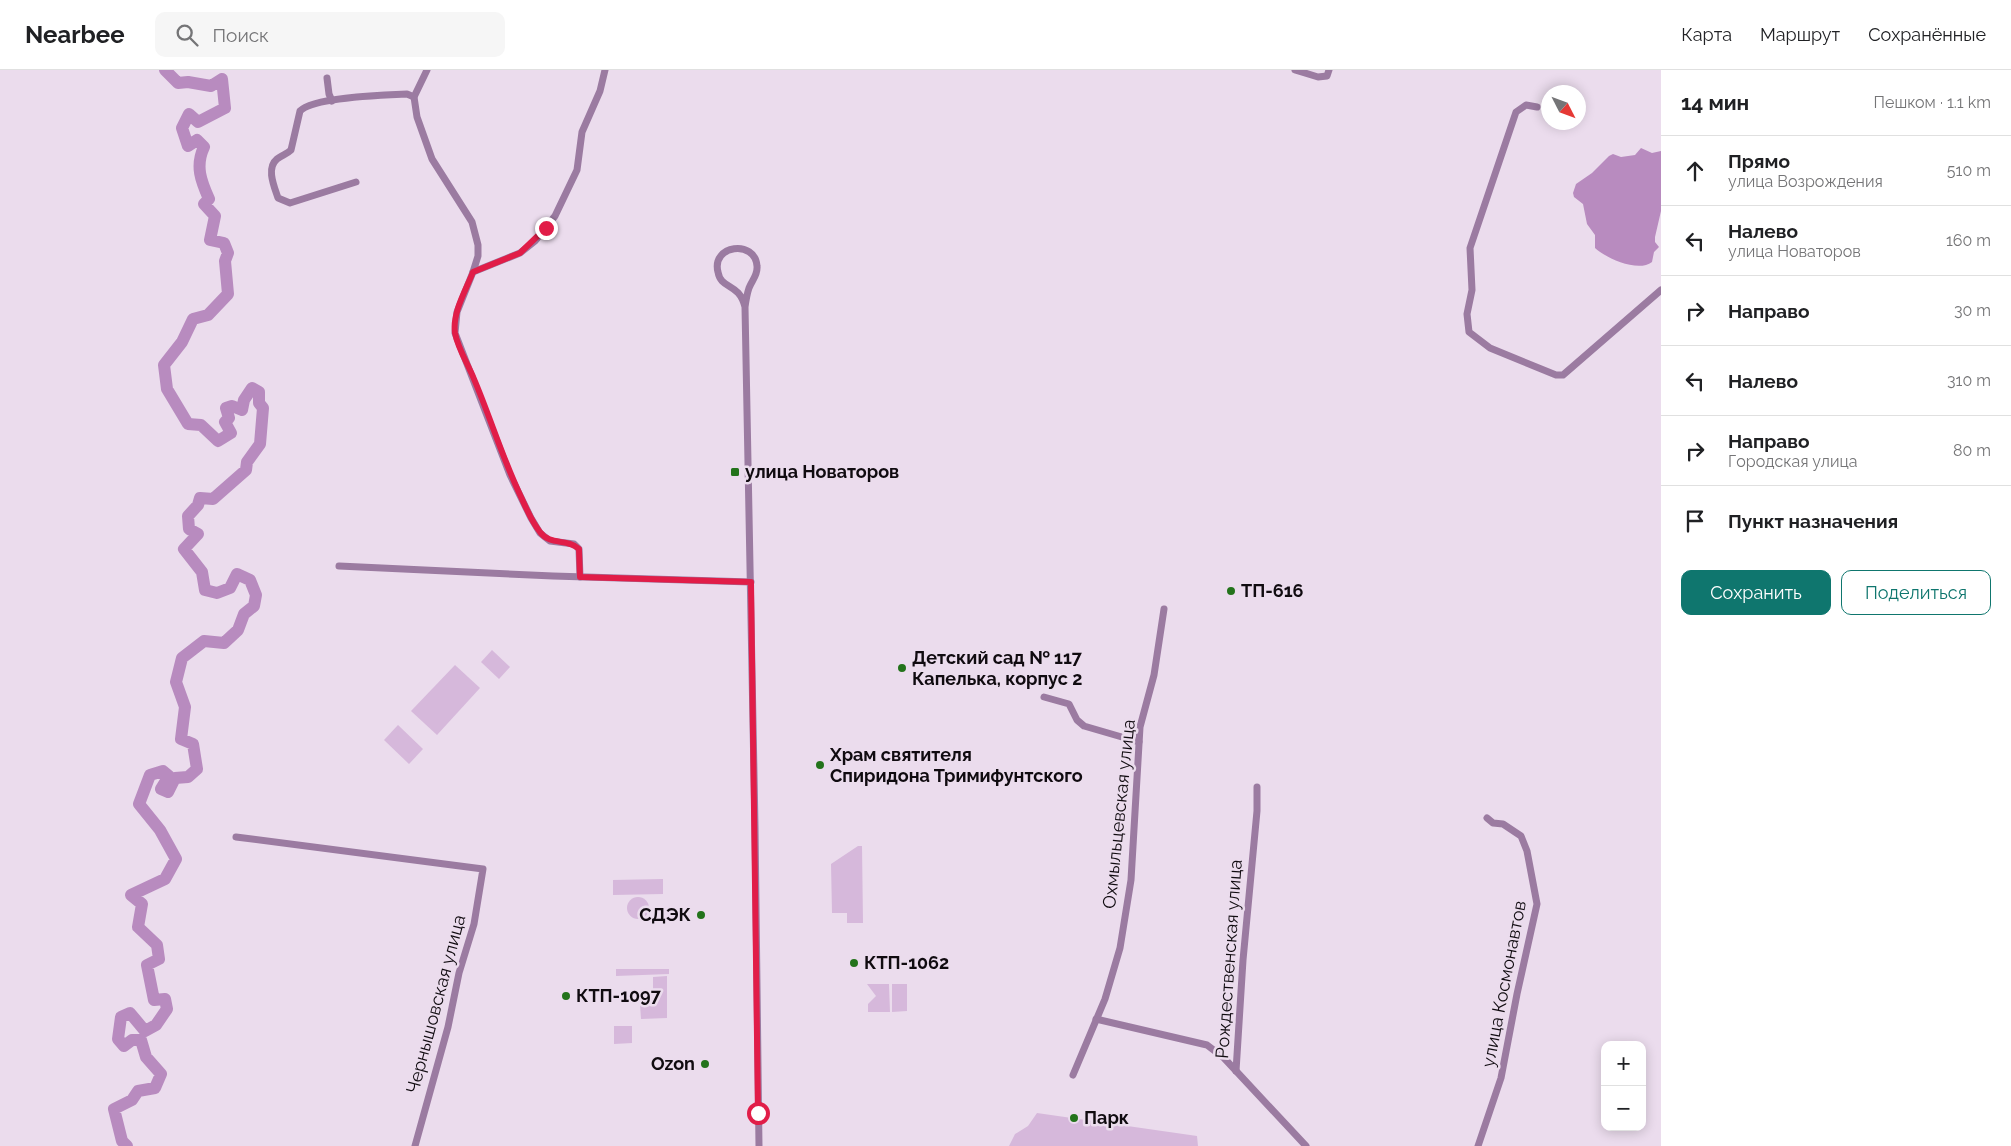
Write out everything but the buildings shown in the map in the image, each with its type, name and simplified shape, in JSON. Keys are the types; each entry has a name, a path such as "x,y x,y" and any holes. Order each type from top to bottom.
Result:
{"street":[{"path":"427,70 414,97 417,117 432,159 472,222 478,245 478,256 455,322 458,344 474,378 510,475 531,518 540,533 550,542 574,544 579,549 580,577"},
{"path":"473,272 520,253 535,241 555,216 577,170 582,132 600,91 605,70"},
{"path":"1295,70 1318,77 1327,76 1329,70"},
{"path":"327,78 332,101"},
{"path":"356,182 290,203 278,198 272,176 272,164 276,159 291,150 300,111 308,105 332,101 397,94 407,94 414,97"},
{"path":"1537,108 1526,105 1516,112 1470,248 1472,290 1467,314 1469,332 1490,348 1556,376 1563,375 1661,290"},
{"path":"745,307 739,292 723,282 718,272 718,261 722,254 736,248 750,252 755,258 757,266 757,273 748,290 745,307 759,1146"},
{"path":"339,566 580,577 751,582"},
{"name":"Охмыльцевская улица","path":"1073,1075 1114,969 1131,880 1140,726 1154,675 1164,609"},
{"path":"1044,697 1069,704 1077,720 1084,726 1139,742"},
{"name":"Рождественская улица","path":"1236,1071 1244,951 1257,811 1256,788"},
{"name":"улица Космонавтов","path":"1478,1146 1502,1078 1515,1002 1536,904 1528,851 1521,836 1503,824 1493,822 1487,818"},
{"name":"Чернышовская улица","path":"236,837 482,869 474,924 459,973 448,1027 414,1146"},
{"name":"Рождественская улица","path":"1096,1019 1207,1045 1216,1051 1236,1071"},
{"path":"1236,1071 1306,1146"}],"shaded area":[{"path":"1641,148 1652,153 1661,151 1661,211 1655,237 1655,242 1659,247 1654,252 1652,262 1639,266 1614,260 1595,248 1595,235 1587,224 1583,204 1574,197 1573,193 1576,184 1592,173 1609,156 1613,154 1621,157 1635,155"},
{"path":"492,650 510,667 499,679 481,662"},
{"path":"455,665 480,688 437,735 411,711"},
{"path":"398,725 423,749 409,764 384,740"},
{"path":"858,846 862,846 863,923 847,923 847,913 832,913 831,864"},
{"path":"663,879 663,894 613,895 613,880"},
{"path":"638,897 646,900 649,908 646,916 638,919 630,916 627,908 630,900"},
{"path":"616,969 669,969 669,974 616,976"},
{"path":"667,976 667,1018 641,1019 640,1004 653,1004 653,977"},
{"path":"867,984 889,984 890,1012 868,1012 868,1004 876,996"},
{"path":"892,984 907,984 907,1011 892,1012"},
{"path":"614,1026 632,1026 632,1043 614,1044"},
{"path":"1037,1113 1197,1136 1198,1146 1009,1146 1015,1134 1028,1126"}],"waterway":[{"path":"127,1146 122,1141 114,1109 132,1100 138,1091 155,1088 161,1074 146,1057 141,1040 132,1040 124,1046 118,1039 121,1017 130,1013 145,1031 156,1025 167,1009 165,999 154,1000 147,965 159,959 157,945 138,927 142,904 131,895 165,879 176,859 160,830 139,804 150,775 163,771 169,776 161,789 168,792 175,778 188,777 197,769 193,744 181,739 185,707 176,682 182,658 204,641 224,643 238,630 244,614 254,606 256,595 250,580 237,574 230,588 217,593 205,590 202,572 184,549 198,534 189,529 188,516 198,505 200,498 213,499 246,470 247,462 260,444 263,408 259,403 259,392 252,388 244,400 242,410 232,406 226,408 229,418 225,422 231,433 218,441 201,425 188,424 167,389 164,365 182,342 193,319 208,315 228,294 225,261 228,253 224,243 210,240 215,216 204,204 209,199 200,173 201,154 204,147 197,140 188,146 182,128 189,114 198,122 225,108 222,79 211,86 188,82 178,83 165,70"}],"place":[{"name":"улица Новаторов","path":"735,472"},
{"name":"ТП-616","path":"1231,591"},
{"name":"Детский сад № 117 Капелька, корпус 2","path":"902,668"},
{"name":"Храм святителя Спиридона Тримифунтского","path":"820,765"},
{"name":"СДЭК","path":"701,915"},
{"name":"КТП-1062","path":"854,963"},
{"name":"КТП-1097","path":"566,996"},
{"name":"Ozon","path":"705,1064"},
{"name":"Парк","path":"1074,1118"}],"route":[{"path":"546,228 535,241 520,253 473,272 457,312 455,322 458,344 474,378 510,475 531,518 540,533 550,542 574,544 579,549 580,577 751,582 752,719 756,838 758,1113"}]}
